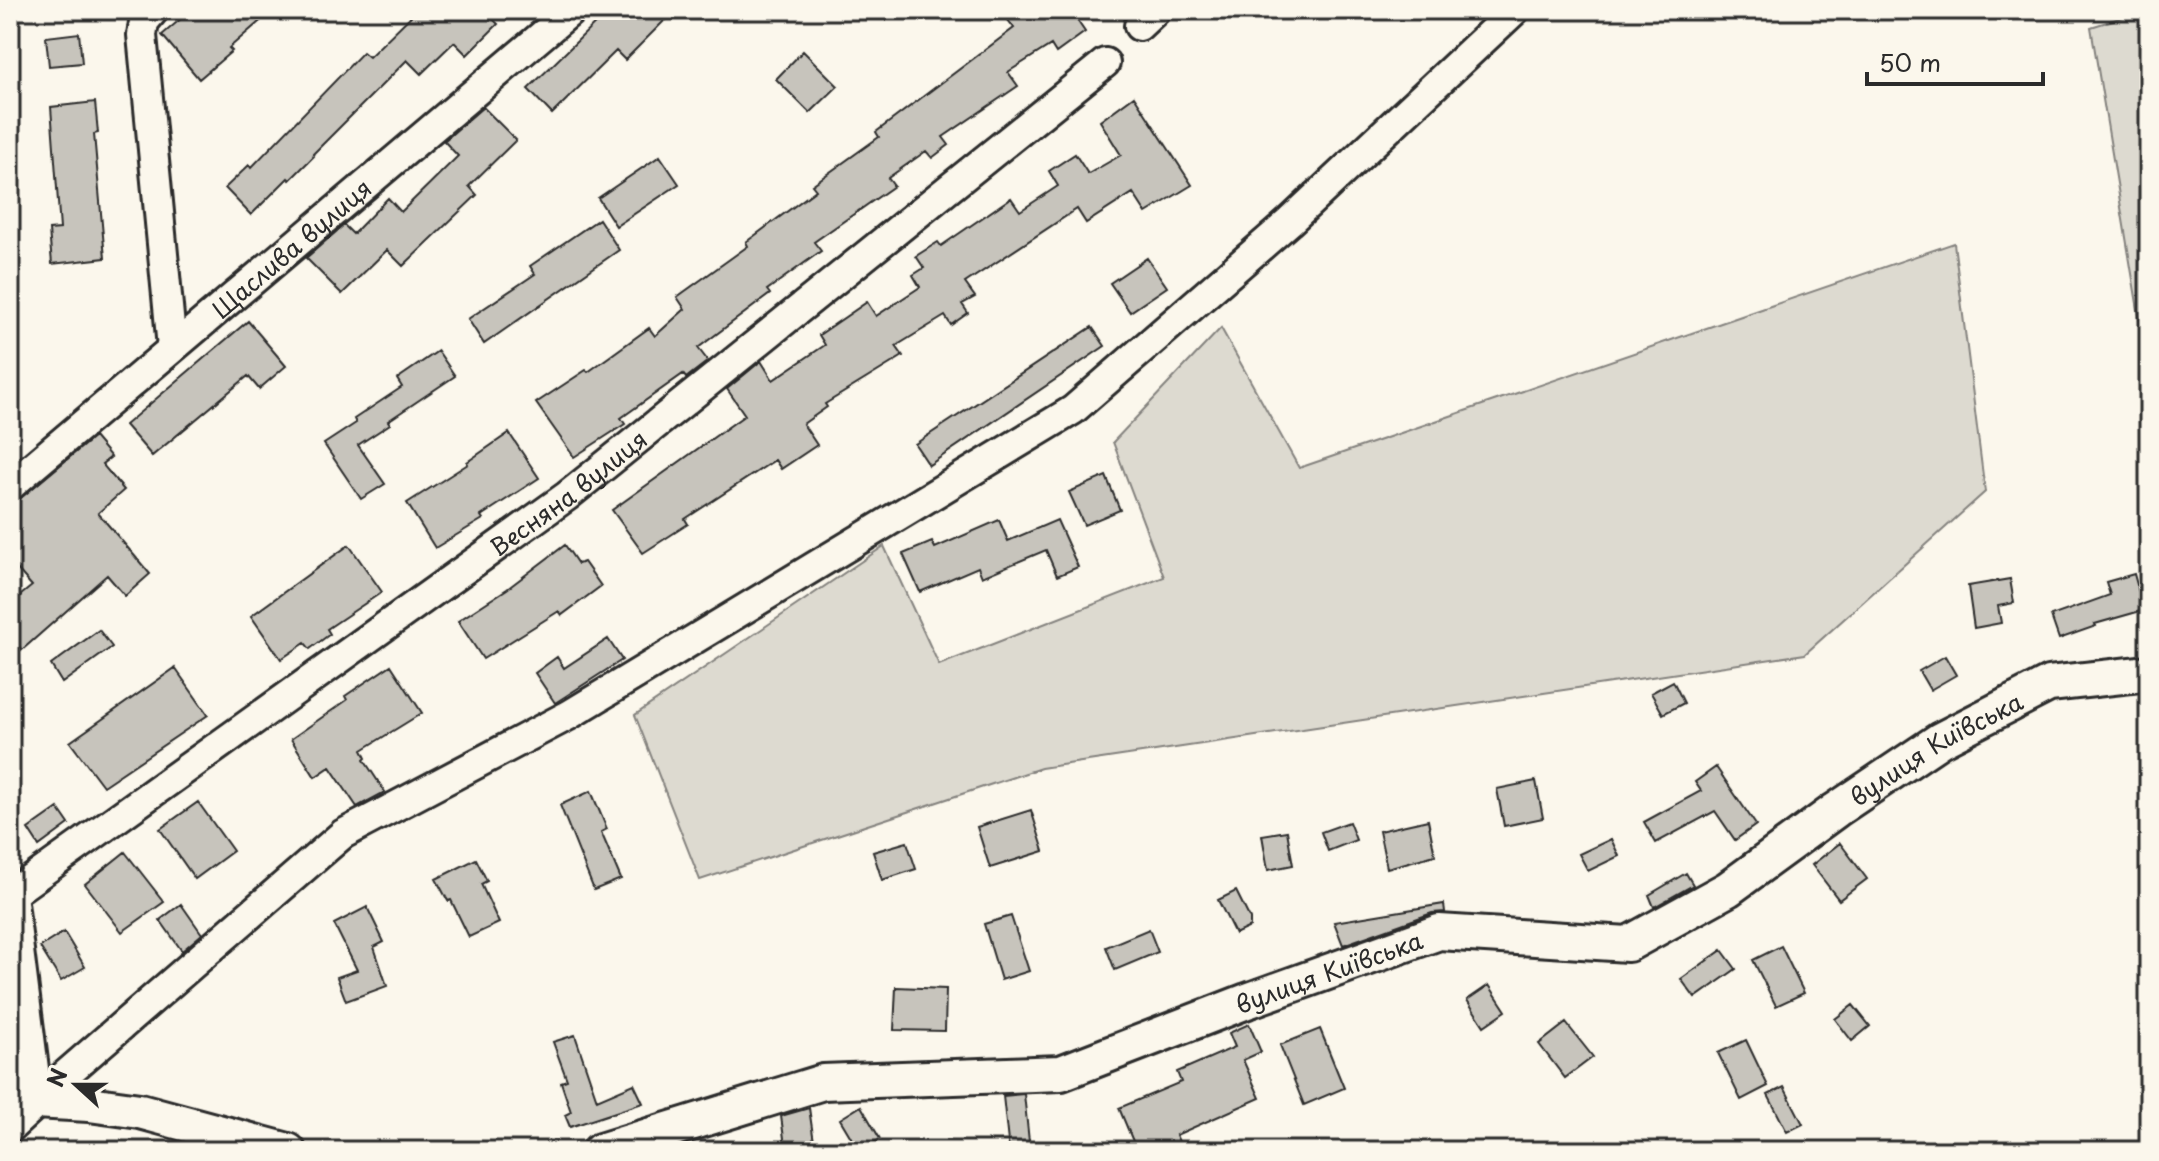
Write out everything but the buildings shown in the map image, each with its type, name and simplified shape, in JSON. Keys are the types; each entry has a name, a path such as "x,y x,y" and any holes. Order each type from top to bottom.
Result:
{"street":[{"name":"Щаслива вулиця","path":"10,486 572,10"},
{"path":"22,1112 343,834 569,715 1073,410 1289,222 1515,10"},
{"path":"147,14 142,35 172,348"},
{"name":"Весняна вулиця","path":"10,895 567,496 1105,63"},
{"name":"вулиця Київська","path":"600,1151 823,1082 1061,1073 1247,1001 1439,932 1628,944 1728,889 1836,810 1940,740 2049,684 2149,673"},
{"path":"10,903 22,1112"},
{"path":"22,1112 89,1104 140,1111 288,1151"}],"shaded area":[{"path":"2149,10 2149,376 2091,27"},
{"path":"1954,243 1985,492 1805,654 1041,768 700,880 635,715 884,546 939,665 1164,577 1113,442 1221,328 1299,468"}]}
